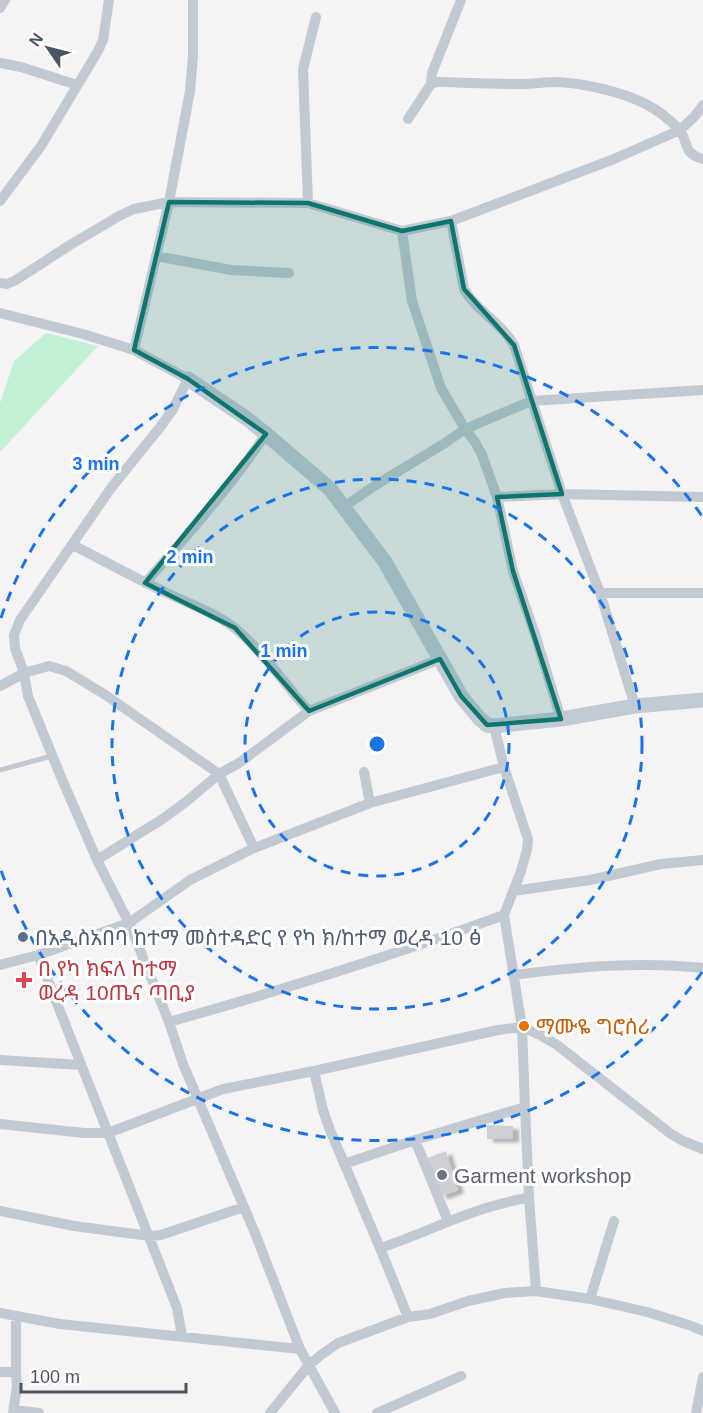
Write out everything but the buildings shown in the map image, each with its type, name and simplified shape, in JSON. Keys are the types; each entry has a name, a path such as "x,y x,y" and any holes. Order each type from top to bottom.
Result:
{"main road":[{"path":"188,379 246,418 330,489 385,562 461,696 487,725 561,719 635,706 703,700"}],"street":[{"path":"0,8 5,0"},
{"path":"0,201 41,146 98,51 103,40 109,0"},
{"path":"134,350 169,202 190,91 193,56 193,0"},
{"path":"408,119 431,84 432,73 461,0"},
{"path":"308,203 303,69 316,17"},
{"path":"0,63 21,67 77,85"},
{"path":"431,84 438,82 521,84 555,82 583,84 614,92 644,104 680,130 688,149 694,156 703,159"},
{"path":"0,283 7,284 16,280 70,245 134,209 169,202 308,203 402,231 452,221 614,159 680,130 703,105"},
{"path":"452,221 464,289 469,298 509,336 514,345 562,494 600,593 635,706"},
{"path":"402,231 412,302 441,388 482,455 497,497 513,571 561,719"},
{"path":"156,256 231,270 289,273"},
{"path":"0,313 83,334 134,350 188,379 173,409 111,488 20,620 14,635 15,648 24,673 28,696 52,756 97,860 129,923 169,1022 183,1064 244,1207 300,1349 335,1413"},
{"path":"344,507 465,429 531,401 703,390"},
{"path":"145,583 218,498 266,434"},
{"path":"497,497 562,494 703,497"},
{"path":"73,545 235,628 258,650 309,711"},
{"path":"600,593 703,593"},
{"path":"97,860 164,819 219,774 239,763 309,711 440,660"},
{"path":"0,686 24,673 49,666 66,671 104,694 219,774 254,848"},
{"path":"494,726 504,767 528,839 527,850 504,915 522,1027 529,1197 536,1291"},
{"path":"0,965 38,955 129,923 190,880 254,848 370,803 504,767"},
{"path":"364,772 370,803"},
{"path":"513,891 590,880 661,864 703,860"},
{"path":"169,1022 306,982 504,915"},
{"path":"38,955 150,1236 177,1308 182,1336"},
{"path":"513,975 568,968 647,965 703,968"},
{"path":"0,1124 84,1133 108,1133 223,1089 498,1030 522,1027 557,1045 671,1134 703,1149"},
{"path":"0,1060 81,1065"},
{"path":"314,1071 323,1110 408,1317"},
{"path":"344,1164 525,1107"},
{"path":"415,1140 448,1221"},
{"path":"380,1248 482,1209 529,1197"},
{"path":"0,1212 74,1226 150,1236 244,1207"},
{"path":"590,1299 614,1221"},
{"path":"270,1413 309,1365 338,1343 408,1317 430,1314 468,1301 496,1295 536,1291 590,1299 647,1312 703,1331"},
{"path":"0,1313 60,1324 300,1349"},
{"path":"16,1317 17,1386 14,1411 39,1413"},
{"path":"0,1372 16,1372"},
{"path":"377,1413 461,1376"},
{"path":"696,1413 703,1377"}],"lane":[{"path":"0,770 52,756"}],"highlighted area":[{"path":"169,202 308,203 402,231 451,221 464,289 514,345 562,494 497,497 513,571 561,719 487,725 461,696 440,659 309,711 235,628 145,583 266,434 188,379 134,350"}],"green space":[{"path":"46,333 98,346 0,452 0,403 14,361"}],"place":[{"name":"በአዲስአበባ ከተማ መስተዳድር የ የካ ክ/ከተማ ወረዳ 10 ፅ","path":"23,937"},
{"name":"በ የካ ክፍለ ከተማ ወረዳ 10ጤና ጣቢያ","path":"24,980"},
{"name":"ማሙዬ ግሮሰሪ","path":"524,1026"},
{"name":"Garment workshop","path":"442,1175"}]}
